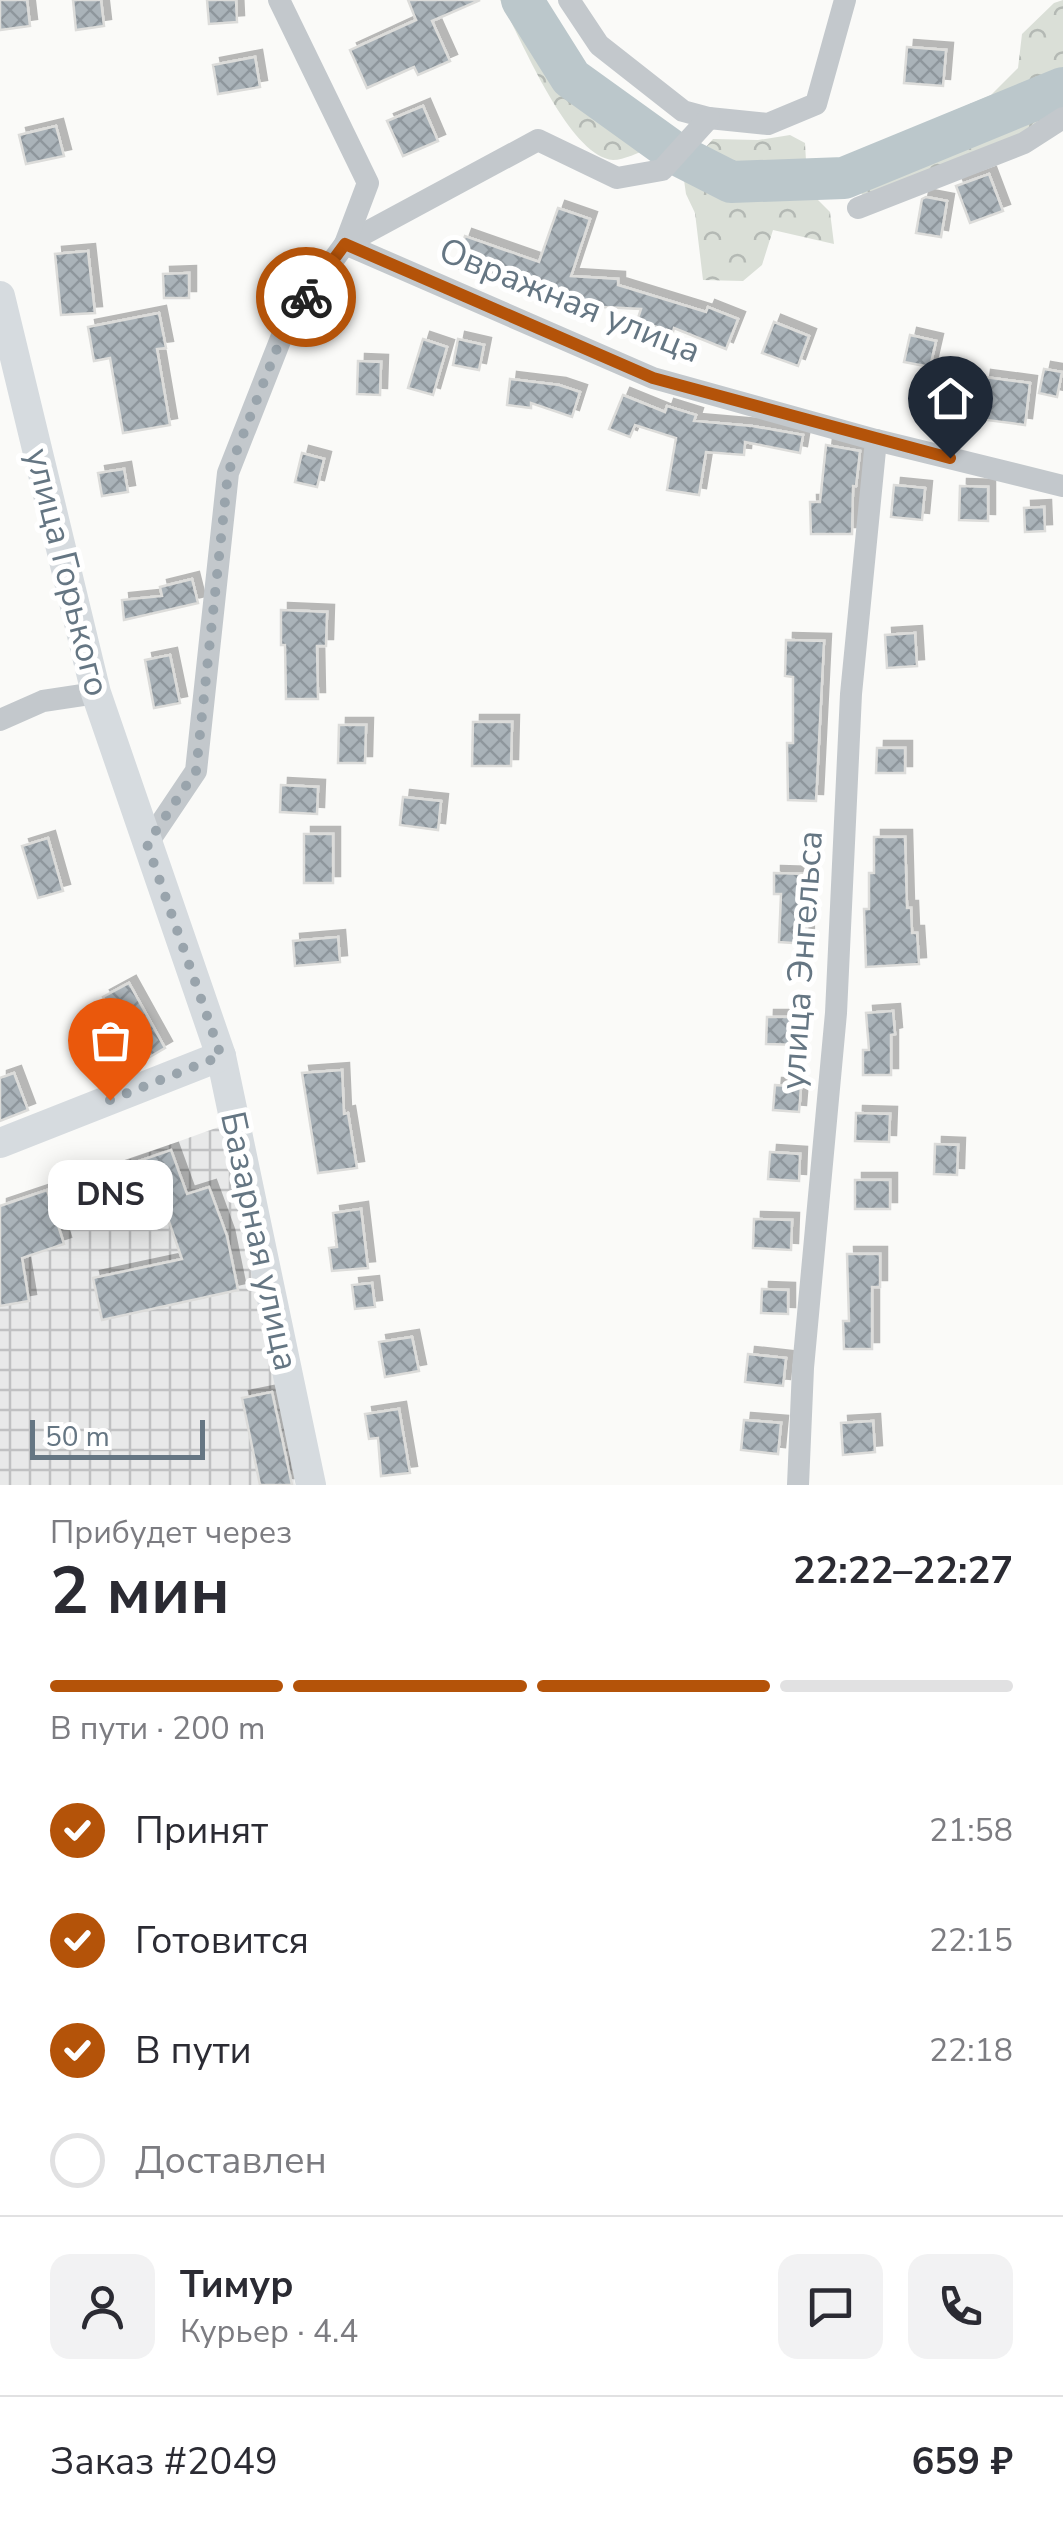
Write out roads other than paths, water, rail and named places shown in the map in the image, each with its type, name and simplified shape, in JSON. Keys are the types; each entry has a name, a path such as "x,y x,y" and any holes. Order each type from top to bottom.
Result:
{"street":[{"path":"147,844 196,771 228,473 287,323 345,244 368,183 279,0"},
{"path":"569,0 599,44 683,111 709,119 768,124 816,104 845,0"},
{"path":"858,208 1024,143 1063,118"},
{"path":"345,244 538,140 617,178 662,170 709,119"},
{"name":"Овражная улица","path":"345,244 653,378 876,440 1063,486"},
{"name":"улица Горького","path":"0,296 96,693 147,844"},
{"name":"улица Энгельса","path":"798,1485 804,1368 836,1012 852,694 876,440"},
{"path":"0,720 43,700 96,693"},
{"name":"Базарная улица","path":"147,844 221,1056 311,1485"},
{"path":"0,1143 221,1056"}],"waterway":[{"path":"522,0 571,78 678,155 731,182 844,178 1063,88"}],"place":[{"name":"DNS","path":"110,1100"}]}
